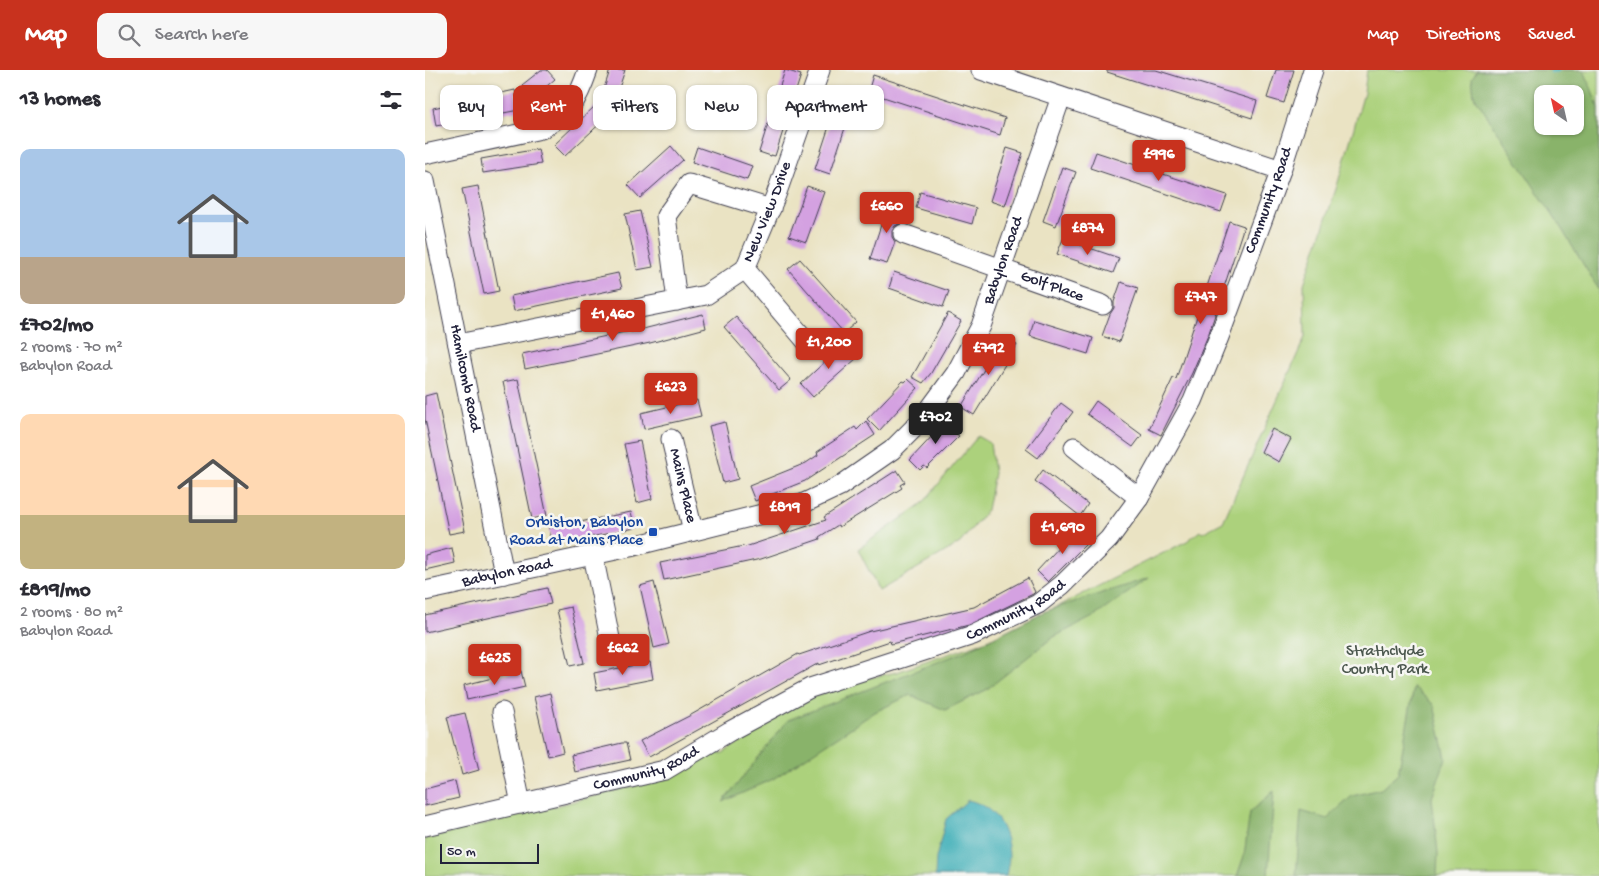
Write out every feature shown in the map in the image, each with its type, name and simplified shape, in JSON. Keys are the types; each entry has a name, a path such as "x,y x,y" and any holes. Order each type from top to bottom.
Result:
{"street":[{"path":"425,154 541,129 558,120 569,109 578,97 588,70"},
{"name":"New View Drive","path":"458,344 706,295 745,269 771,209 820,70"},
{"path":"981,70 1281,170"},
{"name":"Community Road","path":"425,826 665,770 730,731 810,688 973,635 1039,604 1062,585 1098,551 1139,498 1193,401 1222,330 1281,170 1313,70"},
{"name":"Babylon Road","path":"425,591 693,532 802,504 840,486 891,450 920,422 956,373 981,326 1061,97"},
{"name":"Hamilcomb Road","path":"425,181 504,574"},
{"path":"677,301 666,216 689,184 771,209"},
{"name":"Golf Place","path":"903,234 1103,305"},
{"path":"745,269 812,348"},
{"name":"Mains Place","path":"671,439 693,532"},
{"path":"1074,447 1139,498"},
{"path":"593,555 612,648"},
{"path":"502,712 521,804"}],"green space":[{"name":"Strathclyde Country Park","path":"1367,70 1599,70 1599,876 425,876 425,839 666,778 723,748 720,755 756,732 788,707 851,682 897,672 998,637 1187,541 1200,531 1202,533 1223,522 1305,337 1304,284 1337,186 1364,93"},
{"path":"1477,70 1584,70 1599,108 1599,290 1558,223 1474,96 1472,78"},
{"path":"978,436 990,443 994,473 987,510 960,543 879,591 858,549 922,504"},
{"path":"1149,578 1095,616 1052,638 986,690 945,710 910,695 875,712 773,779 723,802 788,720 966,651 1043,612"},
{"path":"1414,687 1434,705 1446,758 1432,798 1438,853 1437,876 1296,876 1301,811 1327,819 1352,796 1381,789 1398,774"},
{"path":"1274,791 1268,876 1237,876 1244,856 1250,812"}],"water":[{"path":"968,800 986,807 993,813 1003,828 1009,856 1006,876 935,876 936,858 946,819"}],"building":[{"path":"541,70 547,70 555,79 548,85 522,85"},
{"path":"610,70 625,70 620,85 605,85"},
{"path":"785,70 801,75 798,85 780,85"},
{"path":"1107,70 1156,70 1257,101 1252,118 1107,72"},
{"path":"1276,70 1294,70 1284,103 1267,98"},
{"path":"873,75 1005,118 1000,135 884,97 884,85 870,85"},
{"path":"513,90 513,111 503,113 503,93"},
{"path":"440,106 440,125 436,126 433,108"},
{"path":"593,108 593,130 565,156 554,145 570,130 583,130 583,117"},
{"path":"767,127 767,130 783,130 775,156 759,152"},
{"path":"828,130 844,130 830,174 815,169"},
{"path":"671,146 683,160 640,198 628,185"},
{"path":"697,147 752,166 747,180 692,162"},
{"path":"1007,148 1023,153 1005,206 990,201"},
{"path":"538,149 541,164 483,173 481,159"},
{"path":"1096,152 1227,195 1221,212 1090,168"},
{"path":"1062,167 1076,172 1056,226 1043,221"},
{"path":"478,186 499,291 484,294 462,189"},
{"path":"807,186 824,192 806,242 789,236"},
{"path":"920,192 976,208 972,224 916,208"},
{"path":"888,203 905,209 901,223 895,226 892,231 892,237 895,242 887,264 870,259"},
{"path":"640,211 653,267 637,270 625,214"},
{"path":"1229,221 1244,226 1209,333 1192,373 1161,435 1149,429 1173,378 1176,379"},
{"path":"1063,239 1119,258 1113,273 1057,254"},
{"path":"800,259 856,322 844,333 788,269"},
{"path":"894,272 949,291 943,307 889,288"},
{"path":"618,273 622,288 514,311 511,296"},
{"path":"1121,282 1138,288 1119,342 1102,336 1114,308 1114,302"},
{"path":"948,313 961,321 931,373 923,383 912,377"},
{"path":"703,314 706,328 650,343 525,369 522,354 631,332"},
{"path":"736,317 791,380 779,390 724,327"},
{"path":"1034,320 1093,338 1088,354 1030,336"},
{"path":"1004,337 1017,345 974,415 961,407"},
{"path":"844,344 857,358 813,397 801,384"},
{"path":"518,379 547,516 532,519 503,382"},
{"path":"908,379 918,388 879,431 867,419 903,381 905,382"},
{"path":"436,393 465,531 449,534 425,419 425,396"},
{"path":"697,400 701,416 644,429 641,413"},
{"path":"1096,401 1142,435 1133,447 1087,414"},
{"path":"1061,403 1073,412 1038,458 1026,449"},
{"path":"949,418 959,428 955,433 959,436 927,468 924,466 920,470 910,460"},
{"path":"866,421 875,435 805,481 755,501 749,486 806,463 818,455 817,452 855,427 857,430"},
{"path":"725,422 738,479 723,483 709,426"},
{"path":"1272,429 1291,439 1279,462 1261,452"},
{"path":"640,441 652,499 637,503 624,444"},
{"path":"897,470 905,482 900,485 902,488 839,527 838,525 819,537 820,539 761,559 664,580 660,563 745,547 826,520 824,517"},
{"path":"1043,470 1088,504 1080,516 1035,481"},
{"path":"631,512 635,528 552,545 549,528"},
{"path":"1076,529 1089,541 1048,582 1037,571"},
{"path":"452,548 455,563 425,570 425,555"},
{"path":"1028,578 1035,592 1033,594 969,625 891,644 890,641 819,665 819,663 649,757 640,741 691,715 798,654 870,631 974,607"},
{"path":"654,582 669,644 654,648 640,586"},
{"path":"547,588 551,604 425,632 425,615"},
{"path":"571,607 584,663 570,666 557,610"},
{"path":"650,662 653,679 597,690 594,673"},
{"path":"521,671 525,687 467,700 464,685"},
{"path":"550,693 563,752 548,756 534,697"},
{"path":"465,713 479,770 462,775 447,717"},
{"path":"626,743 630,760 575,772 571,755"},
{"path":"455,781 459,798 425,806 425,789"}],"waterway":[{"path":"1552,72 1558,70"}],"place":[{"name":"Orbiston, Babylon Road at Mains Place","path":"653,532"}]}
